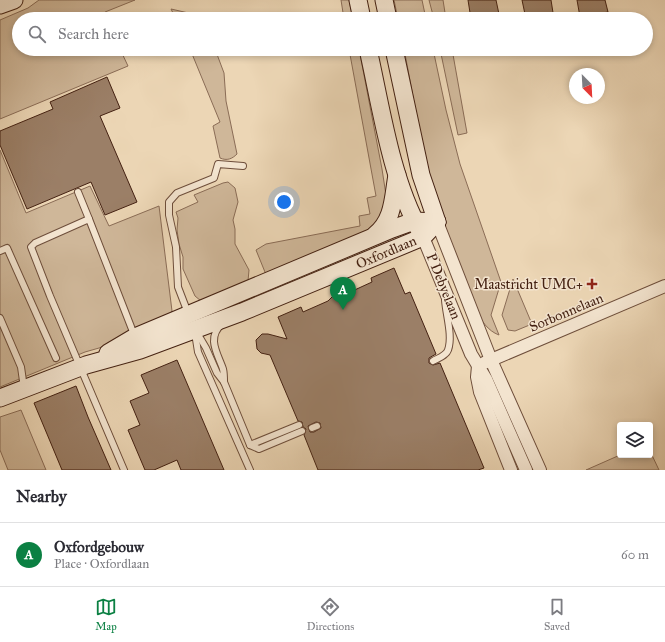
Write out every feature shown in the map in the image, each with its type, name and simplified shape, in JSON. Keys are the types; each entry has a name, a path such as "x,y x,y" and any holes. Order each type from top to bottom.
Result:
{"street":[{"path":"0,5 14,0"},
{"path":"358,0 361,12"},
{"path":"384,0 387,12"},
{"name":"P Debyelaan","path":"370,56 397,173 414,221 423,237 443,282 471,354 497,403 526,470"},
{"name":"P Debyelaan","path":"396,56 421,175 437,222 491,360 539,470"},
{"path":"370,238 388,221 397,173"},
{"name":"Oxfordlaan","path":"0,398 192,322 370,238 414,221 437,222"},
{"name":"Oxfordlaan","path":"192,322 242,312 423,237 437,222"},
{"name":"Sorbonnelaan","path":"478,365 665,286"},
{"path":"478,365 477,377 480,392 511,470"}],"lane":[{"path":"224,382 216,373 206,348 192,322 178,287 176,248 169,215 169,202 178,193 214,178 218,164 243,166"},
{"path":"78,192 138,344"},
{"path":"89,219 31,247 83,366 124,470"},
{"path":"0,251 7,248 56,358"},
{"path":"433,361 441,357 448,350 449,338 443,282"},
{"path":"242,312 220,326 214,336 215,350 223,370 224,382 250,445 259,449 300,428"},
{"path":"0,318 21,366 24,389"},
{"path":"192,322 198,352 250,470"}],"shaded area":[{"path":"39,0 135,0 105,12 19,12 28,8"},
{"path":"341,0 349,0 352,12 343,12"},
{"path":"394,0 422,0 425,12 397,12"},
{"path":"429,0 443,0 445,12 432,12"},
{"path":"171,9 184,12 172,12"},
{"path":"12,15 12,56 123,56 128,66 0,119 0,20"},
{"path":"193,56 218,56 224,73 226,101 237,154 229,159 220,158 213,126 220,122"},
{"path":"350,56 360,56 382,169 386,195 386,208 372,230 267,277 256,250 266,244 360,226 359,216 370,214 367,198 376,196"},
{"path":"405,56 434,56 446,110 460,164 501,282 491,315 499,335 491,331 480,318 446,230 432,186"},
{"path":"441,56 453,56 467,133 458,135"},
{"path":"0,150 26,213 90,186 109,226 159,206 172,311 166,318 106,346 85,352 0,387"},
{"path":"228,182 235,188 238,202 233,220 235,229 235,244 249,270 248,281 201,301 195,296 183,269 183,257 179,244 177,230 178,218 176,212 198,202 194,195"},
{"path":"513,279 532,324 515,331 508,330 502,315"},
{"path":"21,410 46,470 8,470 0,450 0,417"},
{"path":"617,456 617,458 653,457 659,470 586,470"}],"building":[{"path":"468,0 496,0 499,12 470,12"},
{"path":"522,0 551,0 553,12 525,12"},
{"path":"577,0 605,0 608,12 579,12"},
{"path":"107,77 120,108 100,116 137,202 105,215 91,182 27,209 0,145 0,131 53,109 50,102"},
{"path":"394,268 405,294 410,292 436,354 429,358 429,363 433,365 440,363 484,468 478,470 318,470 304,435 306,429 303,427 302,422 298,421 270,355 261,353 257,349 256,340 262,334 287,339 278,317 301,307 303,312 328,301 335,294 341,292 348,293 372,282 371,278","holes":["316,422 320,423 321,428 314,432 310,432 308,426"]},
{"path":"177,360 224,470 181,470 177,460 154,470 145,470 128,430 140,425 130,401 149,393 141,375"},
{"path":"76,386 111,470 62,470 34,403"}],"place":[{"name":"Maastricht UMC+","path":"592,284"},
{"name":"Oxfordgebouw","path":"343,310"}]}
